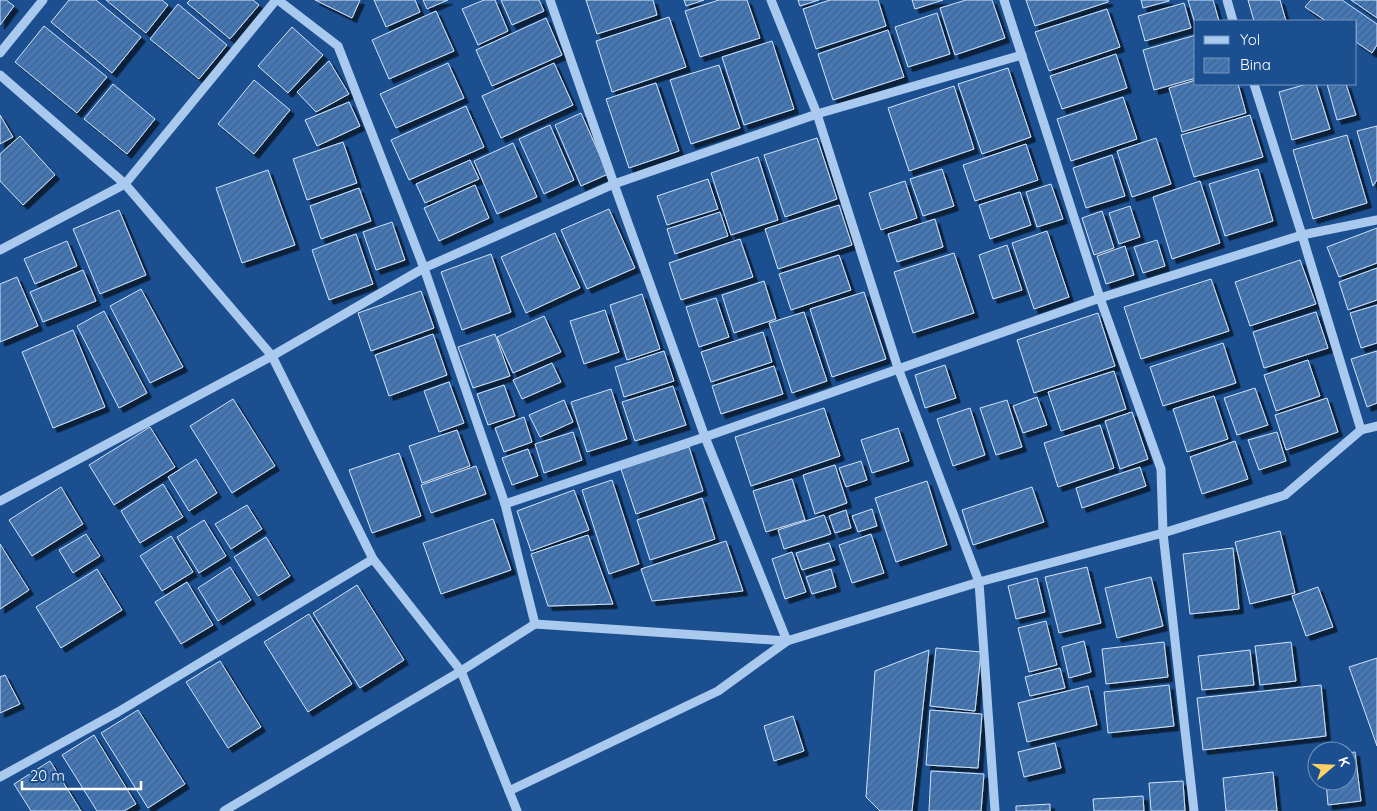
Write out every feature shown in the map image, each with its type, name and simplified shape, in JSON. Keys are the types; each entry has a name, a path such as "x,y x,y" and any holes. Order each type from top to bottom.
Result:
{"street":[{"path":"0,53 43,0"},
{"path":"0,250 125,184 277,0 338,46 424,268 505,504 534,624"},
{"path":"550,0 705,437 787,641"},
{"path":"771,0 817,114 898,368 979,582 995,811"},
{"path":"1004,0 1100,298 1161,469 1163,533 1194,811"},
{"path":"1227,0 1234,20"},
{"path":"0,501 272,356 424,268 614,184 817,114 1022,54"},
{"path":"0,75 125,184 272,356 373,559 461,671 517,811"},
{"path":"1254,85 1361,430"},
{"path":"505,504 705,437 1100,298 1302,235 1377,220"},
{"path":"509,791 718,691 787,641 979,582 1163,533 1285,494 1361,430 1377,426"},
{"path":"0,778 118,712 373,559"},
{"path":"224,811 461,671 534,624 787,641"}],"building":[{"path":"0,0 6,0 14,6 0,25"},
{"path":"69,0 96,0 141,37 112,73 51,22"},
{"path":"106,0 162,0 168,5 146,33"},
{"path":"190,0 253,0 259,5 230,39 187,3"},
{"path":"315,0 360,0 352,18"},
{"path":"374,0 415,0 420,12 386,27"},
{"path":"423,0 448,0 427,9"},
{"path":"484,0 495,0 508,31 478,45 462,9"},
{"path":"501,0 539,0 544,11 512,25"},
{"path":"586,0 653,0 657,15 597,34"},
{"path":"684,0 704,0 686,6"},
{"path":"719,0 747,0 760,38 700,57 685,11"},
{"path":"798,0 819,0 800,6"},
{"path":"830,0 878,0 886,26 816,49 803,9"},
{"path":"912,0 943,0 915,9"},
{"path":"966,0 992,0 1005,38 955,55 940,8"},
{"path":"1026,0 1108,0 1108,2 1035,26"},
{"path":"1141,0 1169,0 1169,1 1143,8"},
{"path":"1188,0 1213,0 1219,20 1194,20"},
{"path":"1248,0 1280,0 1286,20 1254,20"},
{"path":"1311,0 1342,0 1377,24 1377,45 1372,53 1357,43 1357,20 1324,20 1305,7"},
{"path":"1351,0 1377,0 1377,18"},
{"path":"1184,3 1191,28 1145,41 1138,16"},
{"path":"178,4 227,45 199,79 150,39"},
{"path":"1107,9 1120,47 1049,71 1035,32"},
{"path":"436,11 454,51 389,79 372,40"},
{"path":"937,13 950,54 908,67 895,27"},
{"path":"669,17 686,67 612,92 596,41"},
{"path":"546,18 562,55 492,86 476,50"},
{"path":"44,26 107,77 77,113 15,62"},
{"path":"292,27 323,55 288,93 258,66"},
{"path":"888,30 904,77 833,100 818,54"},
{"path":"1194,36 1194,79 1154,90 1143,50"},
{"path":"772,41 794,109 744,125 722,57"},
{"path":"1116,54 1127,88 1062,109 1050,76"},
{"path":"329,61 349,94 316,112 297,92"},
{"path":"448,63 464,98 396,128 380,94"},
{"path":"554,63 573,105 501,138 482,96"},
{"path":"719,65 740,128 691,144 670,80"},
{"path":"1008,68 1031,137 982,154 958,84"},
{"path":"254,80 290,110 254,154 218,124"},
{"path":"1194,81 1194,85 1238,85 1246,113 1182,132 1169,88"},
{"path":"656,83 679,151 629,168 606,99"},
{"path":"113,84 155,119 127,154 84,119"},
{"path":"1304,85 1316,85 1330,129 1292,140 1279,92"},
{"path":"1327,85 1346,85 1356,115 1337,120"},
{"path":"954,86 974,149 909,171 888,108"},
{"path":"1123,97 1137,139 1071,161 1057,119"},
{"path":"349,102 360,126 317,146 305,120"},
{"path":"466,106 484,147 409,180 391,140"},
{"path":"581,113 608,174 581,186 555,125"},
{"path":"0,115 13,137 0,144"},
{"path":"1250,115 1263,157 1194,177 1181,135"},
{"path":"550,125 574,180 544,194 519,139"},
{"path":"1377,126 1377,180 1373,186 1357,131"},
{"path":"1347,135 1367,203 1313,219 1293,150"},
{"path":"20,136 55,175 23,205 0,181 0,154"},
{"path":"817,138 837,199 785,217 764,155"},
{"path":"1156,138 1171,184 1132,197 1117,151"},
{"path":"343,142 357,183 307,200 293,159"},
{"path":"513,143 537,197 497,214 474,161"},
{"path":"1026,144 1038,180 975,201 963,165"},
{"path":"1112,155 1125,196 1086,208 1073,168"},
{"path":"758,157 778,220 731,235 711,173"},
{"path":"470,160 479,179 425,203 416,184"},
{"path":"942,169 954,206 923,216 910,179"},
{"path":"1258,169 1273,221 1225,236 1209,184"},
{"path":"268,170 295,245 242,263 216,188"},
{"path":"708,179 718,209 667,225 657,196"},
{"path":"905,181 917,218 881,230 869,193"},
{"path":"1200,181 1220,243 1172,259 1153,197"},
{"path":"1051,184 1063,219 1037,227 1026,192"},
{"path":"475,185 489,218 439,241 424,208"},
{"path":"359,188 371,221 321,239 310,206"},
{"path":"1020,192 1031,225 990,239 979,205"},
{"path":"839,205 852,245 778,269 765,229"},
{"path":"1130,206 1140,237 1119,244 1109,213"},
{"path":"609,209 635,268 587,289 561,230"},
{"path":"119,210 146,275 100,294 73,229"},
{"path":"1102,211 1114,248 1094,255 1082,218"},
{"path":"720,212 728,236 675,254 667,229"},
{"path":"935,219 943,247 897,262 888,234"},
{"path":"392,222 405,260 376,270 363,232"},
{"path":"1377,228 1377,263 1339,277 1327,247"},
{"path":"1047,231 1069,297 1034,309 1012,243"},
{"path":"555,233 580,288 526,313 501,257"},
{"path":"356,234 373,284 329,300 312,250"},
{"path":"740,239 753,277 681,300 669,263"},
{"path":"1157,240 1165,266 1143,273 1134,247"},
{"path":"67,241 77,266 35,284 24,259"},
{"path":"1007,245 1022,290 993,299 979,255"},
{"path":"1125,246 1134,275 1106,284 1097,256"},
{"path":"954,253 974,313 913,333 894,272"},
{"path":"491,254 511,312 462,330 441,272"},
{"path":"839,255 851,290 791,310 779,274"},
{"path":"1300,260 1316,304 1250,326 1235,282"},
{"path":"1377,268 1377,300 1348,310 1339,282"},
{"path":"83,270 96,301 43,322 30,292"},
{"path":"17,277 38,326 0,342 0,284"},
{"path":"1211,279 1229,331 1141,359 1124,307"},
{"path":"764,281 776,319 734,333 722,295"},
{"path":"141,289 183,367 150,383 110,306"},
{"path":"421,291 434,328 371,351 358,313"},
{"path":"864,292 886,359 832,377 810,309"},
{"path":"642,294 660,349 627,360 610,305"},
{"path":"716,298 729,337 699,347 686,307"},
{"path":"1377,305 1377,343 1361,348 1350,313"},
{"path":"605,310 619,352 584,364 570,321"},
{"path":"104,311 147,393 119,408 77,326"},
{"path":"804,312 827,381 792,393 769,323"},
{"path":"1316,312 1328,348 1264,368 1253,332"},
{"path":"1098,313 1115,366 1034,393 1017,340"},
{"path":"544,316 561,352 513,373 497,337"},
{"path":"73,330 105,407 53,428 22,352"},
{"path":"763,332 772,362 711,382 701,352"},
{"path":"433,334 447,375 389,396 375,355"},
{"path":"495,334 510,376 473,388 458,347"},
{"path":"1223,343 1236,383 1163,406 1150,367"},
{"path":"664,351 674,381 624,397 615,367"},
{"path":"1377,351 1377,403 1367,407 1351,359"},
{"path":"1308,360 1320,396 1276,411 1264,375"},
{"path":"552,363 561,382 522,399 513,380"},
{"path":"945,365 956,398 925,408 915,375"},
{"path":"774,366 783,394 721,414 712,386"},
{"path":"1114,371 1126,409 1061,431 1048,392"},
{"path":"449,382 464,423 439,432 424,391"},
{"path":"504,385 515,416 488,425 477,394"},
{"path":"673,386 686,425 635,441 622,402"},
{"path":"1255,388 1268,425 1237,435 1224,398"},
{"path":"611,389 627,439 587,452 571,402"},
{"path":"1214,396 1228,439 1187,452 1173,409"},
{"path":"1037,397 1047,425 1023,433 1013,406"},
{"path":"1327,398 1338,432 1286,450 1275,415"},
{"path":"233,399 275,466 232,493 190,426"},
{"path":"564,400 573,422 540,437 529,415"},
{"path":"1007,400 1022,447 996,455 980,408"},
{"path":"824,408 840,456 751,486 735,437"},
{"path":"970,408 985,455 953,466 937,419"},
{"path":"1132,412 1148,459 1120,469 1105,421"},
{"path":"524,417 532,442 504,452 495,428"},
{"path":"1100,425 1114,468 1058,487 1044,443"},
{"path":"150,427 175,467 114,505 89,465"},
{"path":"898,428 909,461 872,473 861,440"},
{"path":"457,430 470,466 422,483 409,446"},
{"path":"573,432 582,460 544,473 535,444"},
{"path":"1277,432 1286,461 1259,470 1248,440"},
{"path":"1235,441 1248,479 1202,494 1190,457"},
{"path":"689,447 703,491 636,514 621,469"},
{"path":"528,449 538,476 512,485 502,458"},
{"path":"399,453 421,516 372,533 349,470"},
{"path":"196,459 217,493 189,511 168,477"},
{"path":"861,461 867,480 846,487 839,468"},
{"path":"835,465 847,503 815,514 803,475"},
{"path":"476,466 486,494 431,513 421,485"},
{"path":"1140,467 1146,486 1082,508 1076,488"},
{"path":"792,479 805,520 766,532 753,491"},
{"path":"612,480 639,564 609,574 582,490"},
{"path":"927,481 947,545 896,562 875,498"},
{"path":"163,484 183,517 140,543 121,511"},
{"path":"61,487 83,524 32,556 9,520"},
{"path":"1032,487 1044,522 973,545 962,510"},
{"path":"574,490 589,530 531,551 517,511"},
{"path":"702,498 715,539 650,560 637,520"},
{"path":"247,505 262,529 231,549 215,524"},
{"path":"872,509 877,526 858,532 852,516"},
{"path":"846,510 851,528 835,533 829,516"},
{"path":"824,515 831,534 784,549 778,530"},
{"path":"493,519 511,570 441,594 423,543"},
{"path":"204,520 226,556 199,573 177,537"},
{"path":"1280,531 1295,593 1250,604 1235,542"},
{"path":"86,534 100,556 73,573 59,550"},
{"path":"871,534 884,573 852,583 839,545"},
{"path":"588,535 613,604 548,606 531,554"},
{"path":"171,536 193,572 162,591 140,556"},
{"path":"266,537 290,576 258,596 234,557"},
{"path":"726,541 743,591 652,601 641,569"},
{"path":"829,543 835,560 802,570 796,553"},
{"path":"0,544 29,590 0,609"},
{"path":"1233,548 1239,609 1190,614 1183,554"},
{"path":"792,552 806,592 785,599 772,559"},
{"path":"230,567 251,600 218,621 198,588"},
{"path":"1087,567 1101,623 1059,633 1045,577"},
{"path":"97,569 122,610 61,648 36,607"},
{"path":"831,569 836,587 812,594 806,577"},
{"path":"1151,577 1163,626 1117,638 1105,588"},
{"path":"1037,578 1045,612 1016,619 1008,586"},
{"path":"187,582 213,625 181,644 155,602"},
{"path":"357,585 404,660 360,688 313,613"},
{"path":"1318,587 1333,627 1306,636 1292,596"},
{"path":"309,614 352,684 308,712 264,642"},
{"path":"1046,621 1057,665 1029,672 1018,628"},
{"path":"1084,641 1091,672 1069,678 1062,647"},
{"path":"1164,642 1168,677 1106,684 1102,649"},
{"path":"1291,642 1296,681 1260,685 1255,646"},
{"path":"936,648 981,652 975,711 930,706"},
{"path":"929,650 912,811 880,811 866,797 875,671"},
{"path":"1250,650 1254,685 1202,690 1198,656"},
{"path":"1377,658 1377,746 1349,667"},
{"path":"220,661 261,727 228,748 186,682"},
{"path":"1060,668 1065,688 1030,696 1025,677"},
{"path":"5,675 20,704 0,713 0,677"},
{"path":"1169,685 1174,726 1108,733 1104,692"},
{"path":"1321,685 1326,736 1203,750 1197,698"},
{"path":"1088,686 1097,725 1027,742 1018,703"},
{"path":"138,710 185,784 148,808 101,733"},
{"path":"930,710 982,714 978,768 926,765"},
{"path":"793,716 804,751 774,761 764,726"},
{"path":"94,735 136,804 124,811 97,811 62,755"},
{"path":"1055,743 1061,768 1024,777 1018,752"},
{"path":"50,761 81,811 31,811 14,784"},
{"path":"1357,768 1361,801 1328,805 1327,791 1357,791"},
{"path":"931,771 984,774 981,811 929,811"},
{"path":"1273,772 1277,811 1226,811 1223,778"},
{"path":"1183,781 1185,811 1151,811 1149,783"},
{"path":"1143,796 1144,811 1094,811 1093,799"},
{"path":"1050,804 1050,811 1016,811 1016,806"}]}
